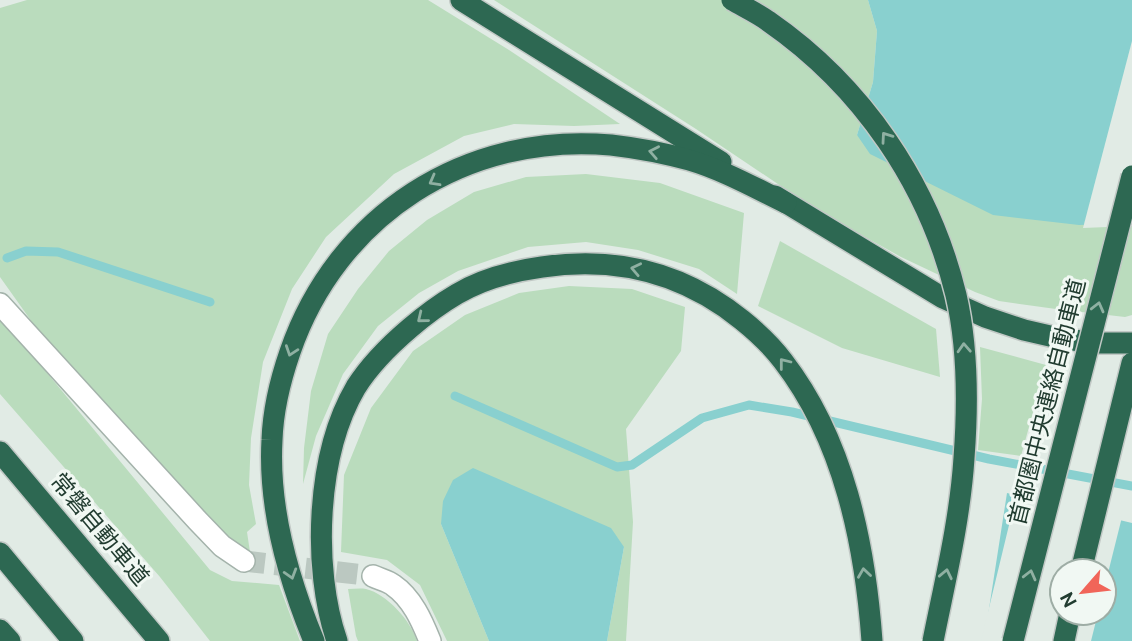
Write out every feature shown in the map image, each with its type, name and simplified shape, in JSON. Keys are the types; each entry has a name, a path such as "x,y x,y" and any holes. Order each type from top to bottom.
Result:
{"highway":[{"path":"461,0 943,298 985,317 1063,340 1132,343"},
{"path":"732,0 767,20 802,47 863,106 909,174 945,255 963,338 967,401 957,521 933,641"},
{"path":"314,641 276,520 272,441 276,405 284,370 310,304 351,245 376,221 405,198 468,164 503,153 542,146 579,144 612,145 690,160 786,202"},
{"name":"首都圏中央連絡自動車道","path":"1013,641 1132,176"},
{"path":"337,641 326,594 321,521 331,452 342,416 356,387 374,362 401,336 428,313 458,293 489,279 534,268 594,263 633,268 671,278 701,292 758,334 783,360 817,414 835,452 861,552 872,641"},
{"path":"1084,557 1132,363"},
{"name":"常磐自動車道","path":"0,452 159,641"},
{"path":"0,553 73,641"},
{"path":"0,629 10,641"}],"street":[{"path":"0,304 197,520 222,546 244,561"},
{"path":"373,576 393,585 409,601 423,622 430,641"}],"green space":[{"path":"27,0 428,0 620,124 514,124 464,136 394,174 326,237 292,289 263,362 251,438 249,485 256,524 247,532 250,552 247,554 221,549 54,353 0,277 0,8"},
{"path":"494,0 868,0 877,31 873,82 857,135 1132,223 1132,315 1125,317 999,301 901,257 815,209 696,129"},
{"path":"586,174 660,183 744,213 737,294 699,269 638,250 586,242 528,247 458,271 419,293 378,326 343,374 316,436 303,484 311,391 328,334 358,289 389,251 427,220 474,192 526,177"},
{"path":"780,241 936,329 940,377 842,348 758,306"},
{"path":"569,286 632,289 685,307 681,351 626,429 633,522 626,641 607,641 624,547 441,524 489,641 447,641 420,585 387,560 341,552 344,475 371,408 413,351 465,315 519,293"},
{"path":"0,316 210,570 232,581 279,585 300,641 210,641 160,577 0,394"},
{"path":"980,347 1046,365 1021,456 978,450 982,399"},
{"path":"348,589 366,589 390,602 404,617 417,641 358,641"}],"water":[{"path":"868,0 1132,0 1132,223 1079,225 993,215 870,154 857,135 873,82 877,31"},
{"path":"473,468 611,528 624,547 607,641 489,641 441,524 443,501 453,480"},
{"path":"1007,493 1132,523 1132,641 984,641"}],"pier":[{"path":"1132,41 1132,226 1083,228"},
{"path":"1017,492 1122,517 1112,557 1048,557 1048,627 1094,627 1091,641 981,641"}],"waterway":[{"path":"7,258 26,251 58,252 210,302"},
{"path":"455,396 617,467 632,465 702,418 749,405 792,412 989,459 1132,486"}],"tunnel":[{"path":"244,561 373,576"}]}
